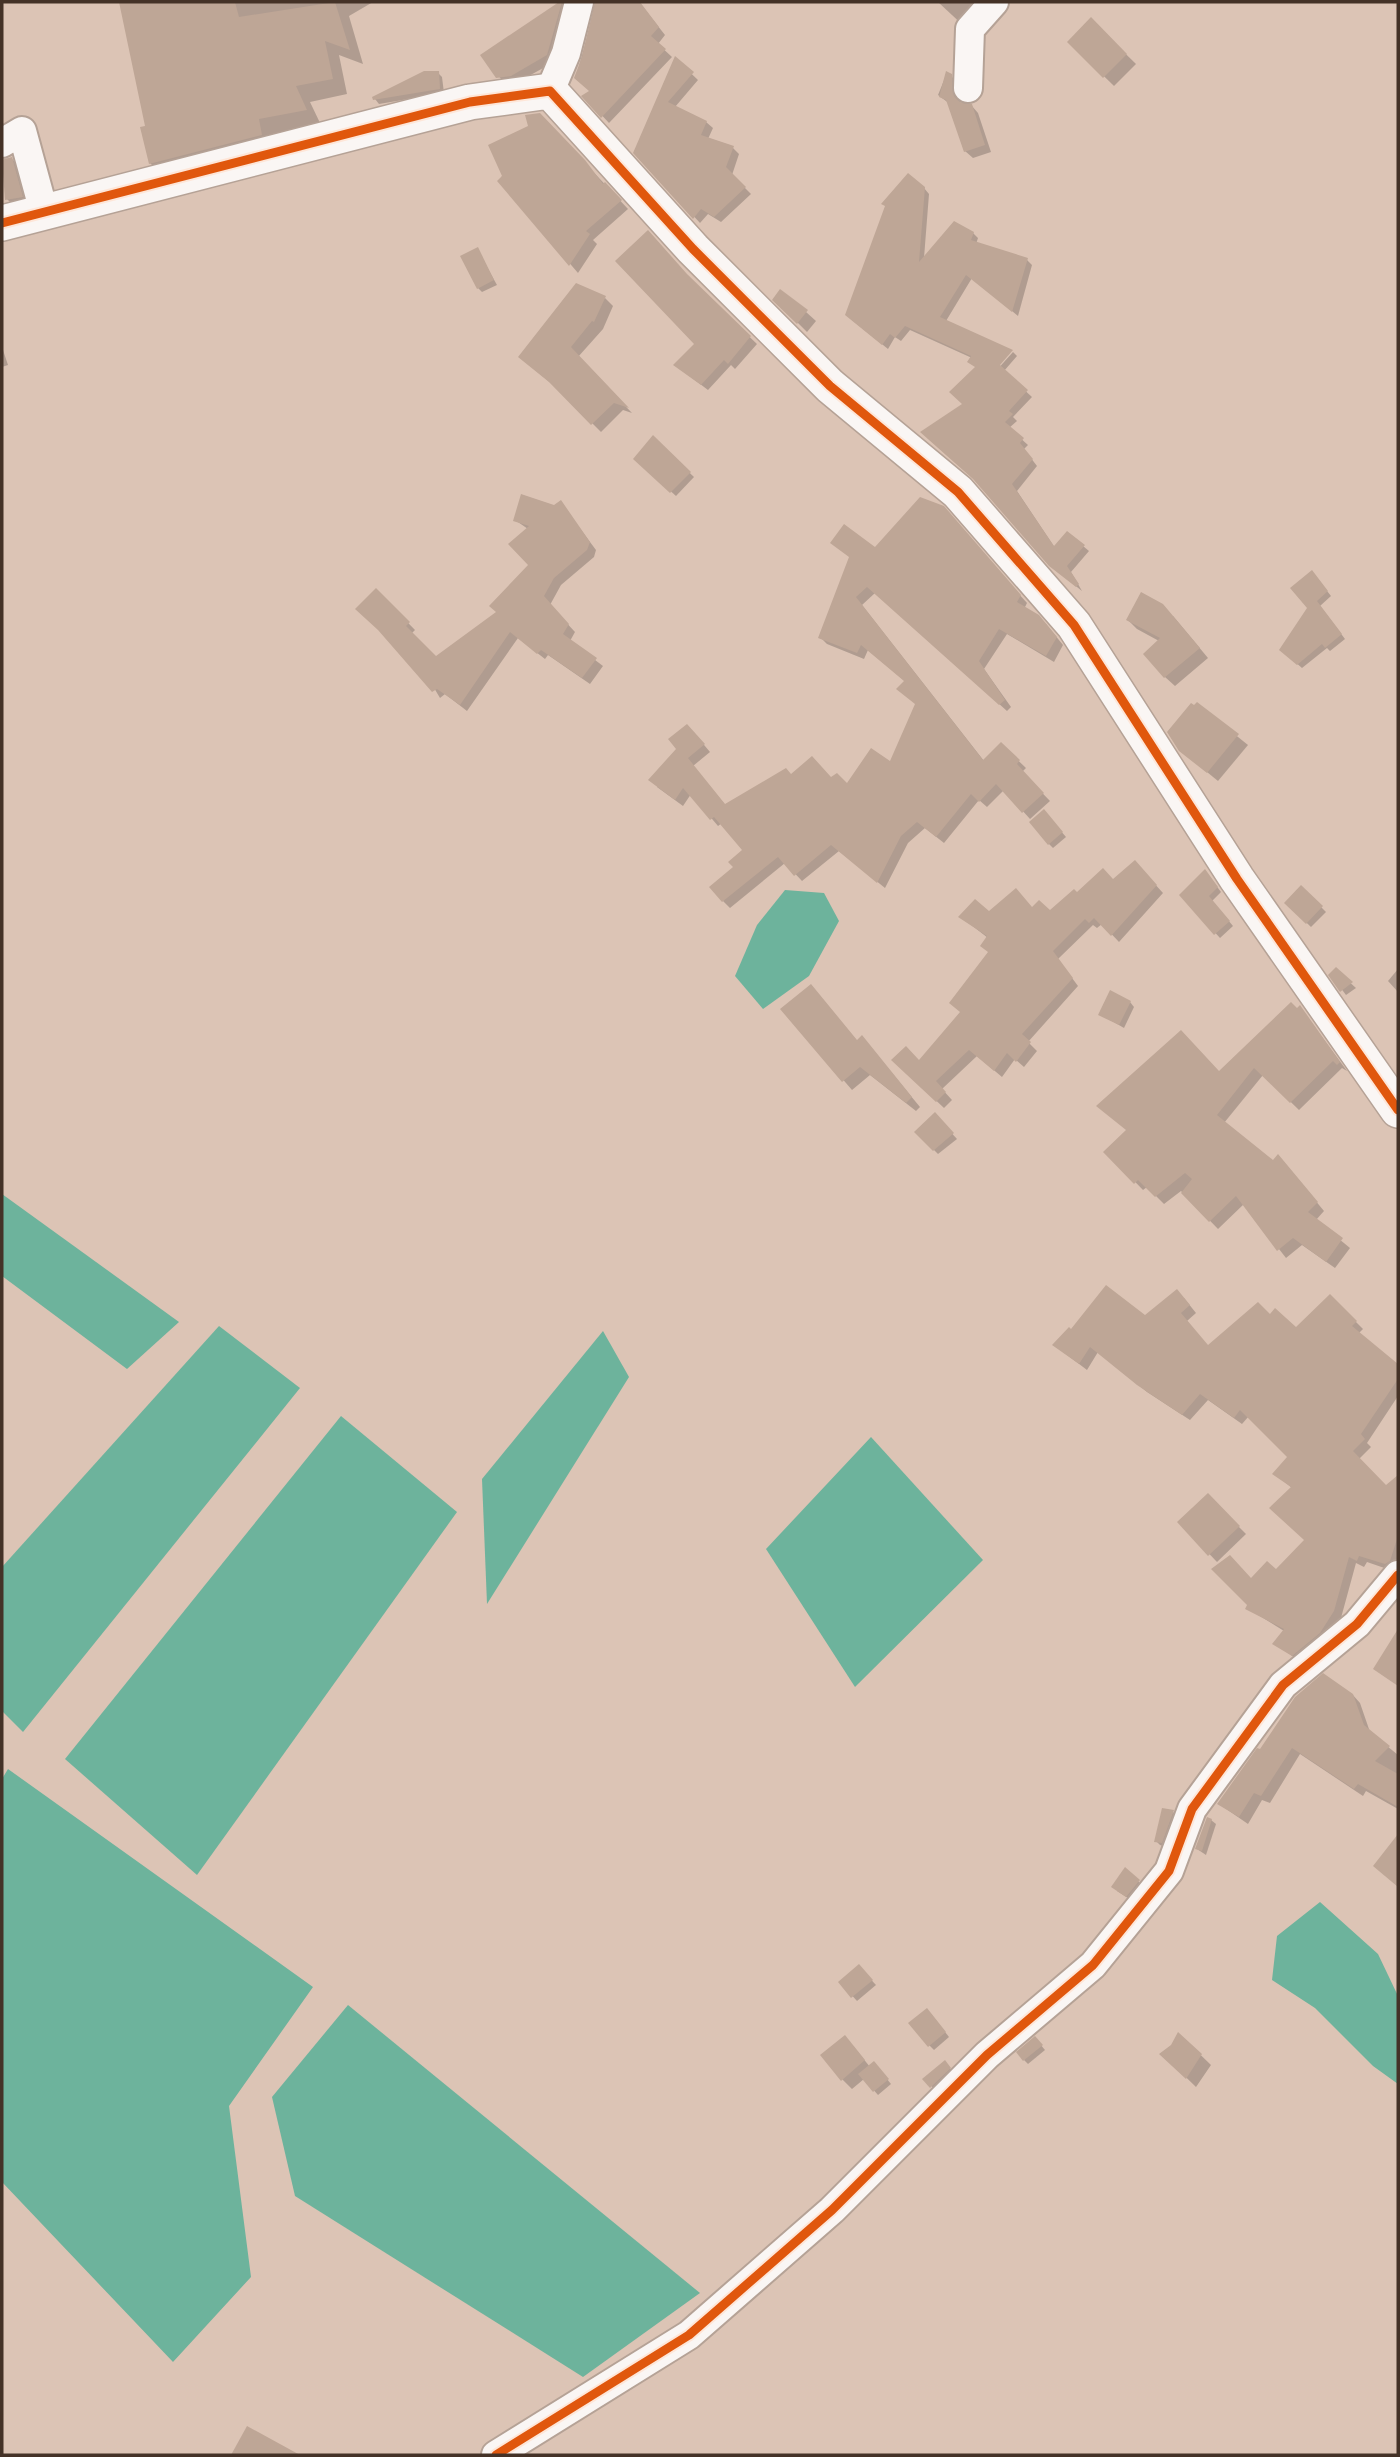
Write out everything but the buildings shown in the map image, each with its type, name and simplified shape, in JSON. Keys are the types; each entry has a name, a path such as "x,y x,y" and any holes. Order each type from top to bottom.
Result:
{"street":[{"path":"550,91 566,53 579,2"},
{"path":"968,88 971,29 994,2"},
{"path":"2,223 470,102 550,91"},
{"path":"550,91 693,249 830,386 958,492 1074,625 1237,879 1398,1110"},
{"path":"2,143 22,131 44,212"},
{"path":"496,2455 689,2335 832,2210 987,2055 1093,1965 1169,1871 1192,1809 1283,1685 1357,1624 1398,1575"}],"water":[{"path":"785,890 824,893 839,921 809,976 763,1009 735,976 757,925"},
{"path":"2,1194 179,1322 127,1369 2,1276"},
{"path":"219,1326 300,1388 23,1732 2,1711 2,1567"},
{"path":"603,1331 629,1377 487,1604 482,1479"},
{"path":"341,1416 457,1512 197,1875 65,1759"},
{"path":"871,1437 983,1560 855,1687 766,1549"},
{"path":"8,1769 313,1987 229,2106 251,2277 173,2362 2,2182 2,1779"},
{"path":"1320,1902 1378,1954 1398,1996 1398,2084 1373,2066 1315,2008 1272,1980 1277,1936"},
{"path":"348,2005 700,2293 583,2377 295,2196 272,2097"}],"cycle path":[{"path":"2,223 470,102 550,91 693,249 830,386 958,492 1074,625 1237,879 1398,1110"},
{"path":"496,2455 689,2335 832,2210 987,2055 1093,1965 1169,1871 1192,1809 1283,1685 1357,1624 1398,1575"}]}
